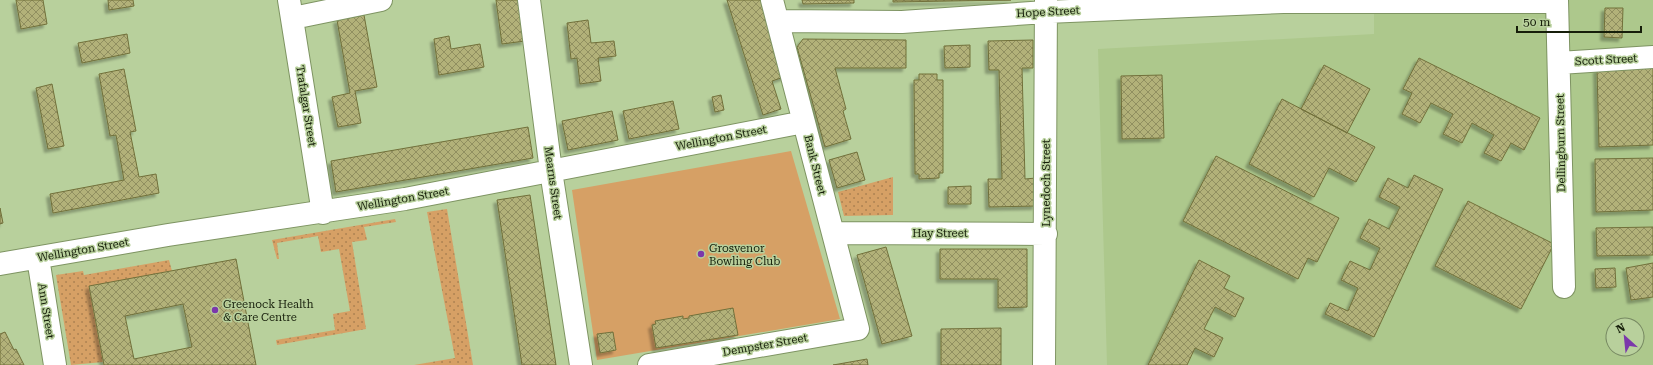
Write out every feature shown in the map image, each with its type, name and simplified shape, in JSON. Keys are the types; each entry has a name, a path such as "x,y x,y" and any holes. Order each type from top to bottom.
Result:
{"street":[{"path":"291,9 381,0"},
{"name":"Mearns Street","path":"528,0 551,171 581,365"},
{"name":"Bank Street","path":"772,0 858,329"},
{"name":"Hope Street","path":"778,21 902,22 1046,6 1283,1 1557,1"},
{"name":"Dellingburn Street","path":"1557,1 1564,287"},
{"name":"Lynedoch Street","path":"1044,365 1046,234 1046,6"},
{"name":"Trafalgar Street","path":"291,9 323,213"},
{"name":"Scott Street","path":"1559,63 1653,57"},
{"name":"Wellington Street","path":"0,264 168,235 323,213 804,122"},
{"name":"Hay Street","path":"833,233 1046,234"},
{"name":"Ann Street","path":"38,258 55,365"},
{"name":"Dempster Street","path":"649,365 858,329"}],"shaded area":[{"path":"1374,0 1653,0 1653,365 1107,365 1098,49 1374,34"},
{"name":"Grosvenor Bowling Club","path":"791,151 840,319 597,360 572,190"},
{"path":"893,177 893,215 844,216 838,192"},
{"path":"447,209 473,365 414,365 455,358 427,212"},
{"path":"395,219 396,222 364,227 367,240 352,242 366,329 277,345 276,340 335,330 333,314 350,311 339,249 321,252 318,236 277,243 279,259 277,259 272,240"},
{"path":"169,260 172,271 89,287 103,362 71,365 56,275 83,271 84,275"}],"building":[{"path":"16,0 43,0 47,24 21,29"},
{"path":"108,0 133,0 134,6 109,10"},
{"path":"496,0 520,0 525,41 502,44"},
{"path":"727,0 763,0 787,76 772,81 781,109 763,115"},
{"path":"802,0 854,0 854,3 803,4"},
{"path":"893,0 1011,0 893,2"},
{"path":"1605,8 1623,8 1622,38 1604,37"},
{"path":"364,15 377,87 355,91 361,123 338,127 332,97 350,93 337,20"},
{"path":"588,20 591,43 614,41 616,56 598,58 601,81 580,84 577,58 571,59 567,23"},
{"path":"127,34 130,53 82,63 78,43"},
{"path":"449,36 451,49 480,44 484,67 439,75 434,39"},
{"path":"803,39 906,40 906,68 835,68 846,109 843,111 851,139 825,147 797,47"},
{"path":"1033,40 1033,68 1022,68 1025,179 1036,178 1036,206 989,207 988,179 1002,179 999,70 989,70 988,41"},
{"path":"970,45 970,67 945,68 944,46"},
{"path":"1419,58 1540,118 1524,150 1511,143 1501,161 1484,153 1494,135 1472,123 1462,143 1443,134 1453,114 1431,103 1420,123 1402,114 1412,93 1403,89"},
{"path":"1324,65 1370,89 1347,133 1301,109"},
{"path":"1653,68 1653,145 1599,147 1597,69"},
{"path":"124,69 136,131 130,132 139,177 156,174 159,193 53,213 50,194 124,180 116,135 110,136 99,74"},
{"path":"919,74 937,74 937,80 943,80 943,173 939,173 939,178 919,179 919,174 915,174 914,80 919,80"},
{"path":"1162,75 1164,138 1122,139 1121,76"},
{"path":"52,84 64,146 48,149 36,88"},
{"path":"721,95 724,110 715,112 712,97"},
{"path":"1282,99 1375,147 1356,182 1329,168 1314,197 1249,164"},
{"path":"673,101 679,129 629,139 623,111"},
{"path":"612,111 618,140 568,150 562,121"},
{"path":"528,127 533,158 336,192 331,161"},
{"path":"857,152 865,180 837,188 829,160"},
{"path":"1216,156 1339,218 1317,262 1308,258 1298,279 1183,221"},
{"path":"1653,158 1653,210 1596,212 1595,159"},
{"path":"1414,175 1443,189 1374,337 1325,314 1330,303 1348,311 1358,288 1341,280 1350,261 1370,270 1380,248 1360,238 1369,219 1389,229 1400,207 1379,197 1388,178 1408,188"},
{"path":"971,186 971,204 948,204 948,187"},
{"path":"530,195 556,365 522,365 497,200"},
{"path":"1468,201 1554,244 1521,309 1435,266"},
{"path":"0,208 3,223 0,224"},
{"path":"1653,227 1653,255 1597,256 1596,228"},
{"path":"886,247 912,336 882,344 857,255"},
{"path":"940,249 1027,249 1027,307 998,308 998,279 940,279"},
{"name":"Greenock Health & Care Centre","path":"236,259 256,365 104,365 89,286","holes":["183,304 192,347 134,359 125,316"]},
{"path":"1199,260 1230,276 1224,288 1244,298 1235,317 1215,307 1204,329 1223,338 1214,357 1195,348 1187,365 1148,365"},
{"path":"1653,263 1653,297 1631,300 1626,268"},
{"path":"1615,268 1616,287 1596,288 1595,269"},
{"path":"733,308 738,335 656,348 652,325 656,324 655,321 683,316 683,319 689,318 689,316"},
{"path":"1001,328 1001,365 941,365 941,329"},
{"path":"5,332 24,365 0,365 0,334"},
{"path":"613,332 616,350 600,353 597,334"},
{"path":"867,359 868,365 833,365"}],"place":[{"name":"Grosvenor Bowling Club","path":"701,254"},
{"name":"Greenock Health & Care Centre","path":"215,310"}]}
